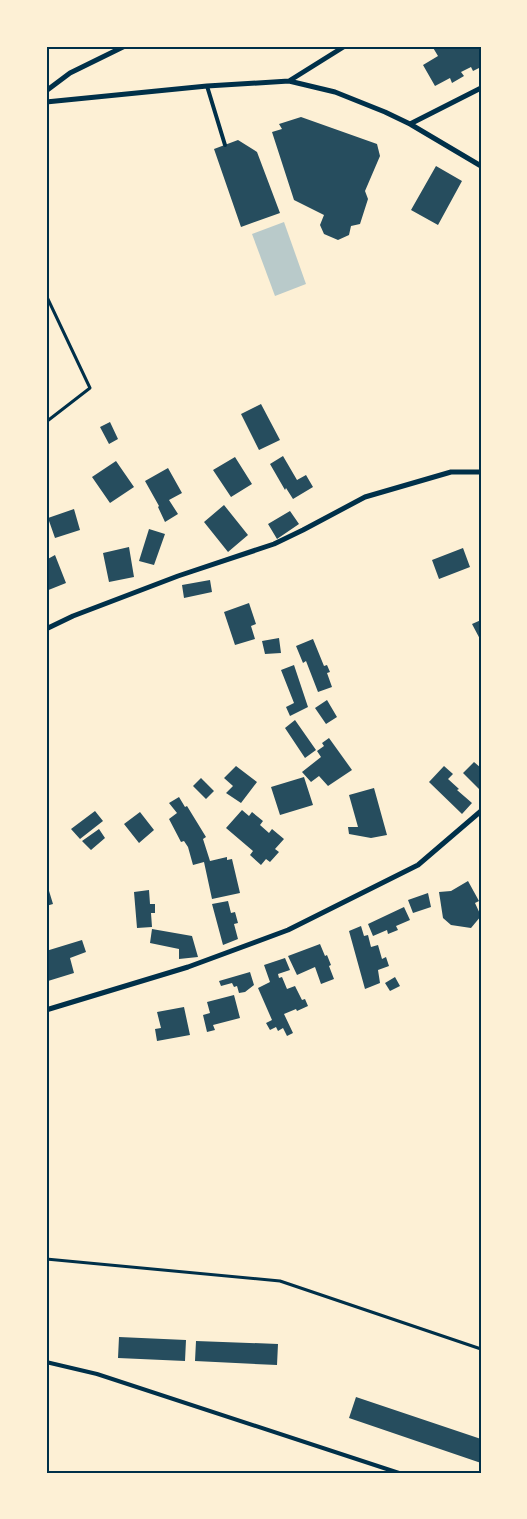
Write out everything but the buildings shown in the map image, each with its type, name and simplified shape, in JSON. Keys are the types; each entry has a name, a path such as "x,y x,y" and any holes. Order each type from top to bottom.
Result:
{"street":[{"path":"46,91 70,74 125,46"},
{"path":"289,80 345,46"},
{"path":"46,102 289,80 335,92 410,124 481,166"},
{"path":"410,124 479,91"},
{"path":"46,629 73,616 178,576 274,544 365,497 451,472 481,472"},
{"path":"46,1010 188,967 288,930 418,864 481,811"}],"lane":[{"path":"207,86 225,145"},
{"path":"46,1362 96,1374 399,1473"}],"path":[{"path":"46,295 90,388 46,422"},
{"path":"46,1259 280,1281 481,1349"}],"shaded area":[{"path":"284,222 306,284 275,296 252,234"}]}
